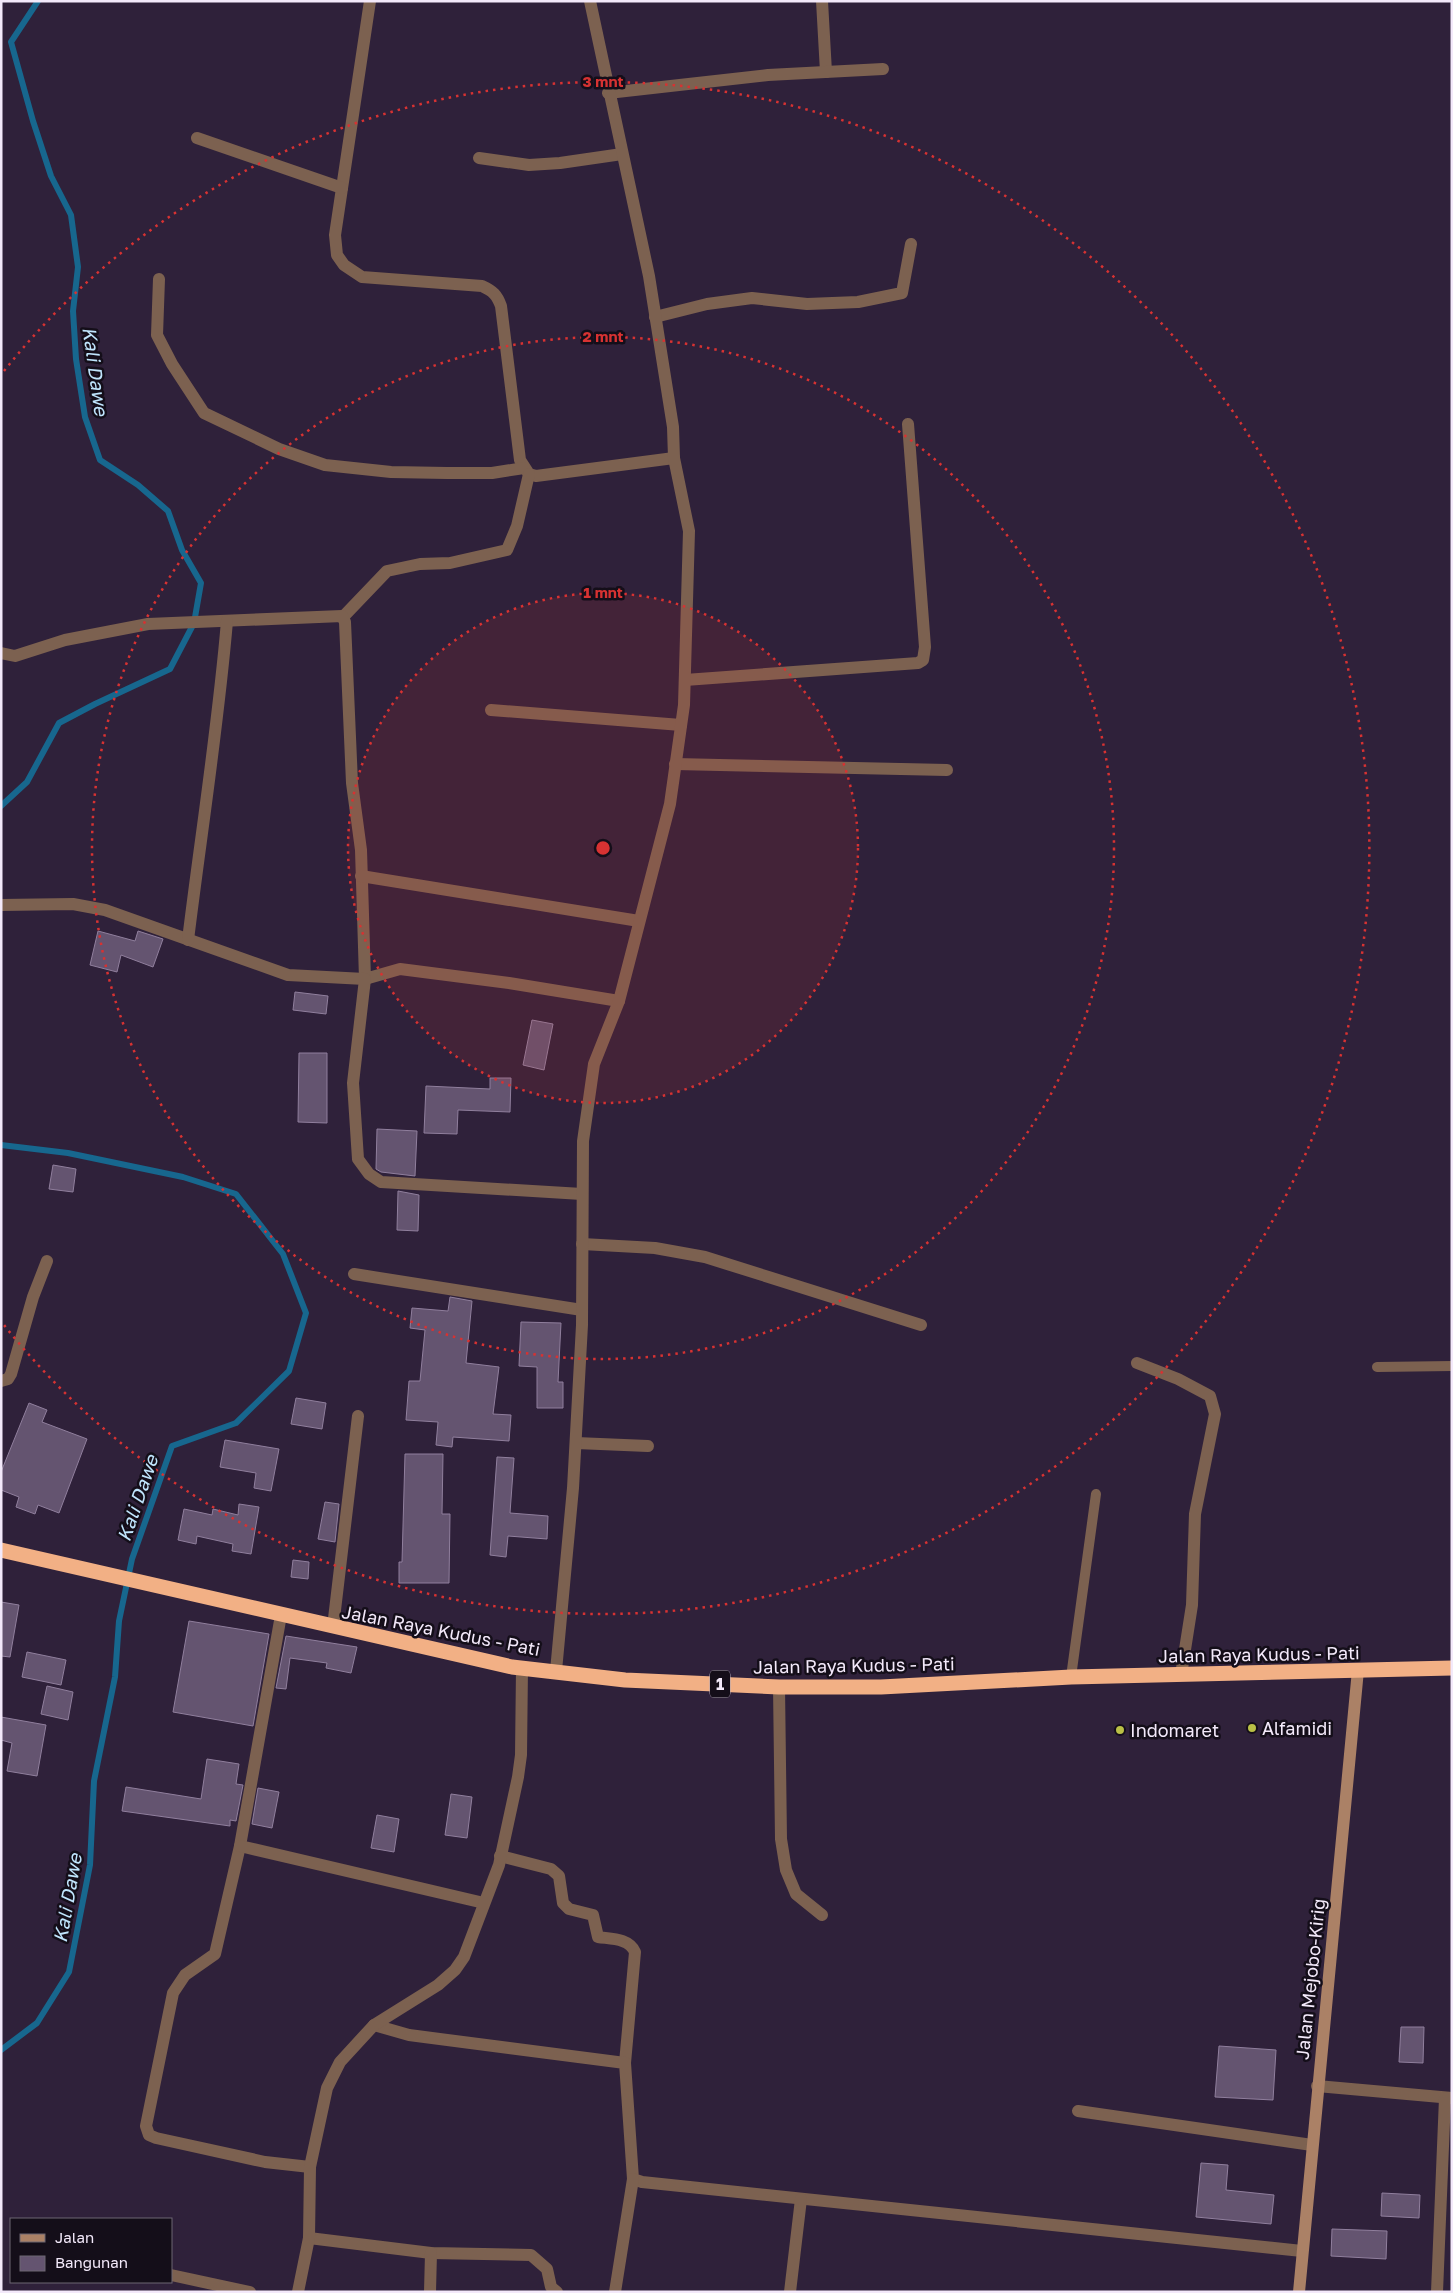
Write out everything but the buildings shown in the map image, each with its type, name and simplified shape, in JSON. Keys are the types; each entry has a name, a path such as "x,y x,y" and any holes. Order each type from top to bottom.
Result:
{"highway":[{"name":"Jalan Raya Kudus - Pati","path":"1,1550 332,1627 522,1668 625,1680 779,1687 881,1687 1071,1677 1452,1668"}],"street":[{"path":"370,1 335,235 337,255 344,265 362,277 482,286 492,290 498,296 502,306 518,443 526,471 517,526 508,550 450,563 420,564 386,571 344,617 352,783 361,850 365,979 353,1083 358,1159 369,1174 381,1182 582,1194"},
{"path":"556,1671 576,1443 582,1310 583,1141 594,1064 619,1001 670,804 685,680 690,531 674,458 673,427 649,276 608,93 590,1"},
{"path":"822,1 826,72"},
{"path":"608,93 690,83 883,69"},
{"path":"197,138 342,188"},
{"path":"479,158 529,165 622,154"},
{"path":"655,317 707,304 752,298 807,304 858,302 902,293 911,244"},
{"path":"159,279 156,335 204,414 279,449 325,465 391,472 447,474 492,474 526,471 536,476 674,458"},
{"path":"685,680 918,663 923,660 925,647 908,424"},
{"path":"1,653 15,656 64,640 148,624 340,615 344,617"},
{"path":"188,940 207,789 220,706 228,621"},
{"path":"490,710 681,725"},
{"path":"675,764 947,770"},
{"path":"362,876 639,921"},
{"path":"1,905 81,906 105,910 288,975 365,979 400,969 508,983 619,1001"},
{"path":"582,1244 655,1248 705,1257 921,1325"},
{"path":"1,1381 4,1382 11,1374 46,1261"},
{"path":"354,1274 582,1310"},
{"path":"1137,1363 1200,1389 1210,1396 1215,1414 1195,1514 1192,1605 1181,1675"},
{"path":"332,1627 358,1416"},
{"path":"576,1443 648,1446"},
{"path":"281,1615 240,1846 215,1954 185,1975 174,1993 146,2130 149,2135 156,2138 265,2162 310,2167"},
{"path":"298,2292 309,2238 310,2167 327,2088 340,2062 374,2025 438,1985 455,1970 464,1956 484,1903 500,1856 520,1763 522,1668"},
{"name":"Jalan Mejobo-Kirig","path":"1299,2292 1317,2086 1358,1670"},
{"path":"779,1687 781,1839 786,1870 796,1894 822,1915"},
{"path":"240,1846 484,1903"},
{"path":"500,1856 550,1869 559,1876 562,1903 568,1909 593,1915 598,1937 623,1940 633,1947 635,1952 625,2063 633,2179 614,2292"},
{"path":"374,2025 409,2035 625,2063"},
{"path":"1317,2086 1448,2098 1437,2292"},
{"path":"1078,2111 1312,2145"},
{"path":"633,2179 651,2183 1302,2251"},
{"path":"790,2292 801,2199"},
{"path":"309,2238 431,2252 531,2255 547,2270 552,2290"},
{"path":"430,2292 431,2252"},
{"path":"172,2275 250,2292"}],"lane":[{"path":"1376,1367 1452,1366"},
{"path":"1071,1677 1096,1494"}],"waterway":[{"name":"Kali Dawe","path":"1,806 27,782 59,723 170,669 194,623 201,583 182,550 168,511 138,485 100,460 85,417 76,359 73,311 78,267 71,215 51,176 33,121 11,42 38,1"},
{"name":"Kali Dawe","path":"1,1145 68,1153 183,1177 236,1194 283,1254 306,1313 289,1371 236,1423 172,1446 132,1559 119,1621 115,1677 94,1781 90,1865 69,1972 37,2023 1,2050"}],"place":[{"name":"Alfamidi","path":"1252,1728"},
{"name":"Indomaret","path":"1120,1730"}]}
